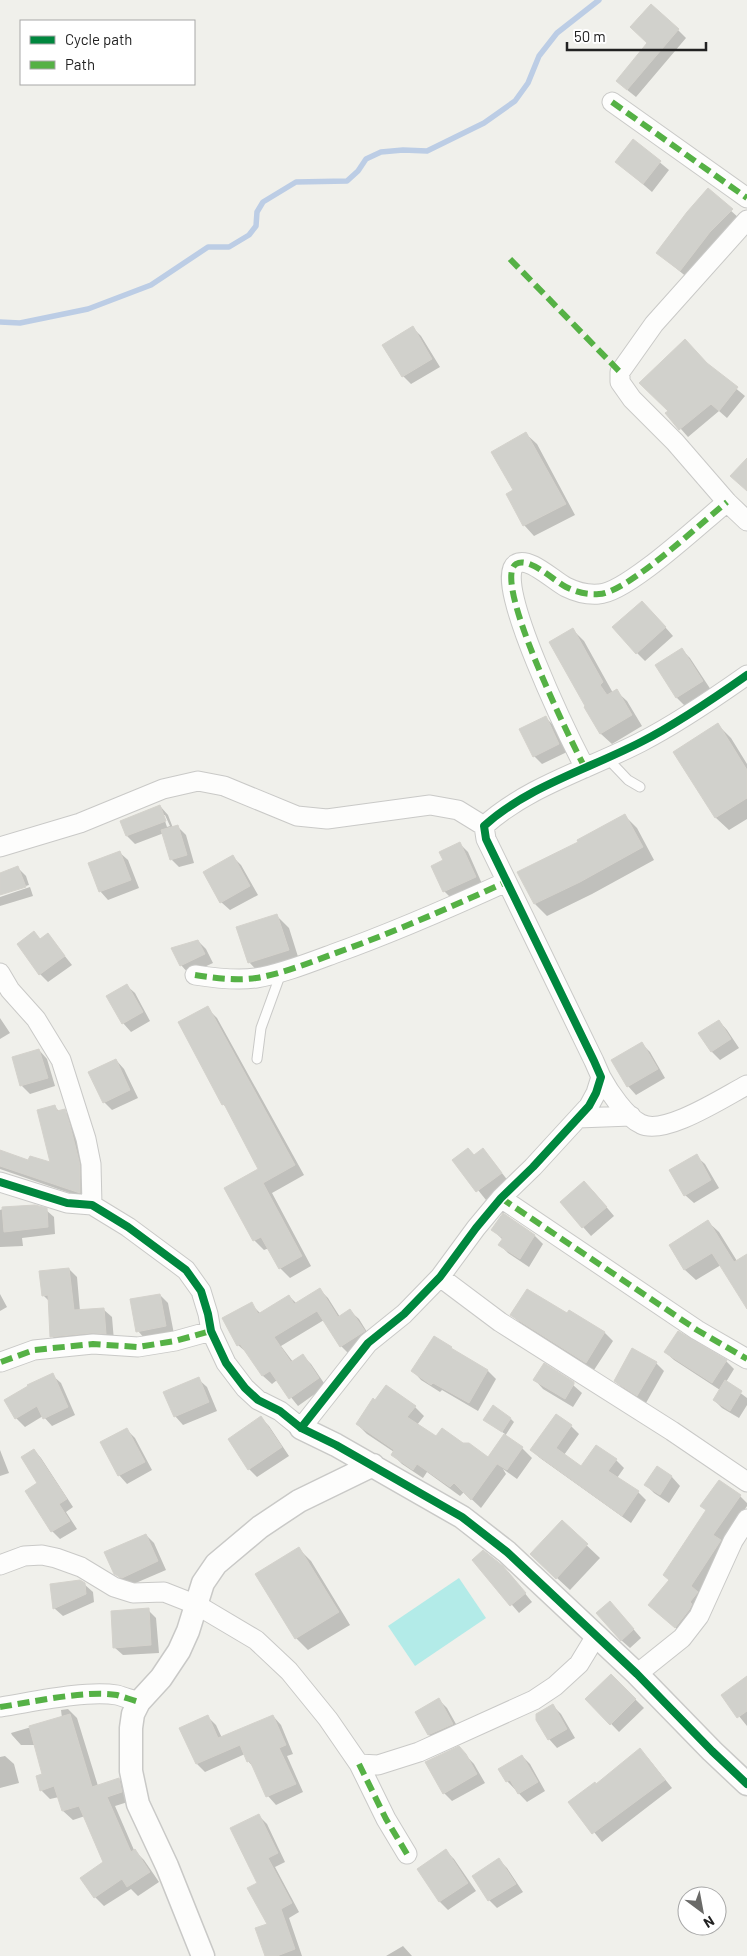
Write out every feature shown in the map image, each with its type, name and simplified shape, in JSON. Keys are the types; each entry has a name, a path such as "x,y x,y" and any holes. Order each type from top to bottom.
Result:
{"street":[{"path":"612,102 747,198"},
{"path":"747,220 654,324 620,372 620,382 632,400 675,442 747,522"},
{"path":"584,768 530,648 516,606 511,576 512,568 518,563 525,562 536,567 564,586 583,594 600,594 620,586 646,570 727,502"},
{"path":"484,826 499,812 522,799 641,742 696,710 747,675"},
{"path":"0,846 80,823 163,789 198,780 224,786 296,816 327,819 430,805 458,810 484,826"},
{"path":"484,826 486,840 601,1078 631,1116 641,1124 655,1128 669,1124 747,1085"},
{"path":"195,975 217,978 255,978 282,971 381,937 506,882"},
{"path":"0,973 10,990 36,1019 61,1060 86,1139 91,1171 92,1206"},
{"path":"301,1428 368,1343 404,1314 440,1277 501,1198 589,1106 601,1078"},
{"path":"578,1118 631,1116"},
{"path":"0,1182 67,1202 92,1206 128,1227 186,1270 201,1291 208,1314 210,1331 226,1363 245,1388 258,1400 280,1411 301,1428 372,1465 462,1517 507,1552 637,1674 747,1784"},
{"path":"501,1198 696,1330 747,1359"},
{"path":"440,1277 500,1322 664,1426 747,1482"},
{"path":"1,1362 34,1350 92,1344 138,1348 175,1341 210,1331"},
{"path":"203,1956 167,1866 138,1804 131,1771 130,1728 133,1714 139,1702 161,1678 179,1651 197,1605 203,1583 216,1564 260,1527 299,1501 372,1465"},
{"path":"637,1674 682,1638 699,1616 733,1541 747,1519"},
{"path":"0,1565 24,1556 42,1554 81,1567 114,1587 133,1593 164,1592 197,1605 256,1640 289,1671 328,1718 360,1764 386,1819 407,1854"},
{"path":"360,1764 378,1765 419,1752 534,1700 555,1686 579,1664 596,1636"},
{"path":"0,1707 95,1695 116,1695 139,1702"}],"lane":[{"path":"607,758 628,780 640,787"},
{"path":"257,1059 261,1028 282,971"}],"shaded area":[{"path":"459,1578 486,1618 415,1666 388,1626"}],"building":[{"path":"651,4 679,29 627,90 616,81 647,43 630,27"},
{"path":"633,139 661,161 643,184 615,162"},
{"path":"708,188 733,209 710,232 680,271 656,253"},
{"path":"413,326 432,359 402,377 382,345"},
{"path":"685,339 707,363 738,387 719,411 711,404 679,430 665,413 668,411 639,383"},
{"path":"526,432 566,504 523,526 506,494 513,490 491,452"},
{"path":"747,458 747,491 730,476"},
{"path":"642,601 666,627 636,654 612,627"},
{"path":"573,628 603,682 600,685 607,695 617,689 632,715 600,734 549,642"},
{"path":"682,648 703,681 676,698 655,665"},
{"path":"546,716 559,744 533,757 519,729"},
{"path":"718,723 747,770 747,798 715,818 673,752"},
{"path":"160,805 166,821 126,836 120,821"},
{"path":"625,814 643,847 580,882 534,904 517,872 578,842 577,840"},
{"path":"178,825 187,855 170,860 161,830"},
{"path":"460,842 476,877 443,892 431,866 443,860 439,852"},
{"path":"120,851 131,880 99,892 88,863"},
{"path":"233,855 250,886 220,903 203,872"},
{"path":"18,866 26,887 0,895 0,873"},
{"path":"277,914 289,950 248,963 236,927"},
{"path":"34,931 40,939 48,933 65,956 39,975 17,944"},
{"path":"198,940 205,954 180,966 171,948"},
{"path":"127,984 143,1012 122,1024 106,996"},
{"path":"208,1006 295,1165 263,1183 302,1256 279,1269 261,1237 253,1241 224,1188 258,1169 178,1022"},
{"path":"719,1020 731,1039 711,1052 698,1033"},
{"path":"642,1042 658,1069 627,1087 611,1060"},
{"path":"39,1049 48,1078 20,1086 12,1057"},
{"path":"116,1059 130,1090 103,1103 88,1072"},
{"path":"55,1105 57,1111 65,1109 70,1125 80,1165 80,1193 0,1166 0,1150 28,1160 30,1156 50,1162 37,1110"},
{"path":"468,1148 474,1155 483,1148 502,1173 476,1192 452,1160"},
{"path":"697,1154 711,1180 684,1196 669,1170"},
{"path":"584,1181 607,1207 582,1228 560,1202"},
{"path":"35,1205 47,1208 48,1227 4,1232 2,1207"},
{"path":"503,1213 535,1235 520,1259 498,1245 503,1238 491,1230"},
{"path":"708,1220 734,1262 747,1254 747,1309 712,1253 684,1270 669,1245"},
{"path":"69,1268 74,1310 104,1308 106,1334 92,1333 50,1337 48,1295 42,1296 39,1271"},
{"path":"320,1288 338,1317 350,1309 365,1331 340,1347 317,1311 274,1337 291,1362 303,1354 319,1378 289,1399 270,1371 262,1376 240,1344 237,1346 222,1318 252,1302 258,1314 289,1295 294,1304"},
{"path":"527,1289 567,1313 569,1310 605,1332 586,1363 510,1315"},
{"path":"160,1294 166,1326 136,1332 130,1299"},
{"path":"678,1331 727,1360 712,1383 664,1352"},
{"path":"434,1336 488,1370 469,1403 433,1383 431,1385 411,1371"},
{"path":"632,1348 657,1362 637,1396 614,1381"},
{"path":"544,1363 574,1382 565,1399 533,1380"},
{"path":"53,1373 68,1407 43,1419 37,1406 15,1419 4,1400 27,1385"},
{"path":"199,1377 209,1402 174,1417 163,1392"},
{"path":"725,1380 742,1391 730,1411 713,1400"},
{"path":"386,1385 416,1406 407,1417 436,1436 442,1428 463,1443 469,1443 488,1457 504,1434 523,1447 507,1470 494,1462 497,1464 471,1500 454,1483 450,1487 417,1464 413,1470 391,1455 394,1450 356,1424 373,1398 375,1400"},
{"path":"493,1405 511,1418 502,1432 483,1420"},
{"path":"556,1414 572,1425 556,1448 581,1466 596,1445 617,1459 608,1471 639,1491 622,1516 530,1450"},
{"path":"261,1416 282,1447 248,1470 228,1439"},
{"path":"127,1428 145,1462 118,1476 100,1442"},
{"path":"34,1449 67,1499 59,1504 70,1521 51,1532 25,1491 37,1483 21,1457"},
{"path":"657,1466 672,1476 660,1495 644,1485"},
{"path":"719,1480 741,1495 713,1535 721,1540 691,1586 698,1592 690,1602 692,1604 689,1610 675,1628 648,1605 669,1580 663,1575 706,1510 700,1506"},
{"path":"562,1520 588,1544 556,1579 530,1554"},
{"path":"146,1534 158,1561 122,1578 114,1574 104,1552"},
{"path":"299,1547 339,1612 295,1639 255,1574"},
{"path":"483,1550 503,1566 526,1593 510,1606 472,1560"},
{"path":"80,1580 85,1583 86,1594 53,1609 50,1584"},
{"path":"610,1601 634,1629 621,1641 596,1613"},
{"path":"149,1608 151,1645 113,1648 111,1611"},
{"path":"611,1674 636,1699 610,1725 585,1699"},
{"path":"747,1676 747,1711 737,1718 721,1695"},
{"path":"439,1698 453,1724 428,1735 415,1712"},
{"path":"553,1704 567,1729 548,1740 536,1720 536,1714"},
{"path":"70,1714 92,1787 119,1778 122,1792 107,1797 131,1852 135,1849 150,1872 127,1887 122,1879 94,1898 80,1878 103,1862 79,1806 62,1811 54,1786 40,1791 36,1776 42,1774 29,1726"},
{"path":"208,1715 218,1738 273,1715 286,1745 279,1748 296,1784 266,1797 250,1761 247,1762 240,1745 196,1764 179,1728"},
{"path":"459,1746 466,1754 477,1774 443,1794 425,1762"},
{"path":"640,1748 665,1780 592,1834 568,1802 595,1782 596,1784"},
{"path":"522,1755 538,1782 518,1794 510,1780 506,1782 498,1769"},
{"path":"259,1814 278,1853 268,1858 292,1903 281,1909 295,1949 277,1956 265,1956 255,1928 267,1924 247,1888 257,1883 230,1828"},
{"path":"446,1849 468,1883 439,1902 417,1869"},
{"path":"499,1858 516,1884 488,1901 472,1876"}],"waterway":[{"path":"0,322 20,323 88,309 151,285 208,247 229,247 249,235 256,226 257,212 263,202 296,182 347,181 358,171 366,159 381,152 403,150 427,151 484,123 515,101 528,83 539,56 557,33 599,0"}],"marked path":[{"path":"612,102 747,198"},
{"path":"510,259 620,372"},
{"path":"585,768 551,697 523,629 514,599 511,576 516,564 521,562 528,563 566,587 578,592 599,594 612,591 645,570 727,502"},
{"path":"195,975 241,979 256,978 285,971 399,929 506,882"},
{"path":"501,1198 697,1330 747,1359"},
{"path":"1,1362 34,1350 93,1344 138,1347 175,1341 211,1331"},
{"path":"0,1707 90,1694 117,1695 139,1702"},
{"path":"359,1764 386,1819 407,1854"}],"cycle path":[{"path":"301,1428 368,1343 404,1314 440,1277 501,1198 533,1167 589,1106 601,1077 486,839 484,826 501,812 539,789 621,752 668,727 747,675"},
{"path":"0,1182 67,1203 92,1205 128,1227 186,1270 201,1291 211,1331 226,1363 245,1388 258,1400 280,1411 301,1428 336,1445 462,1517 507,1552 637,1674 747,1784"}]}
